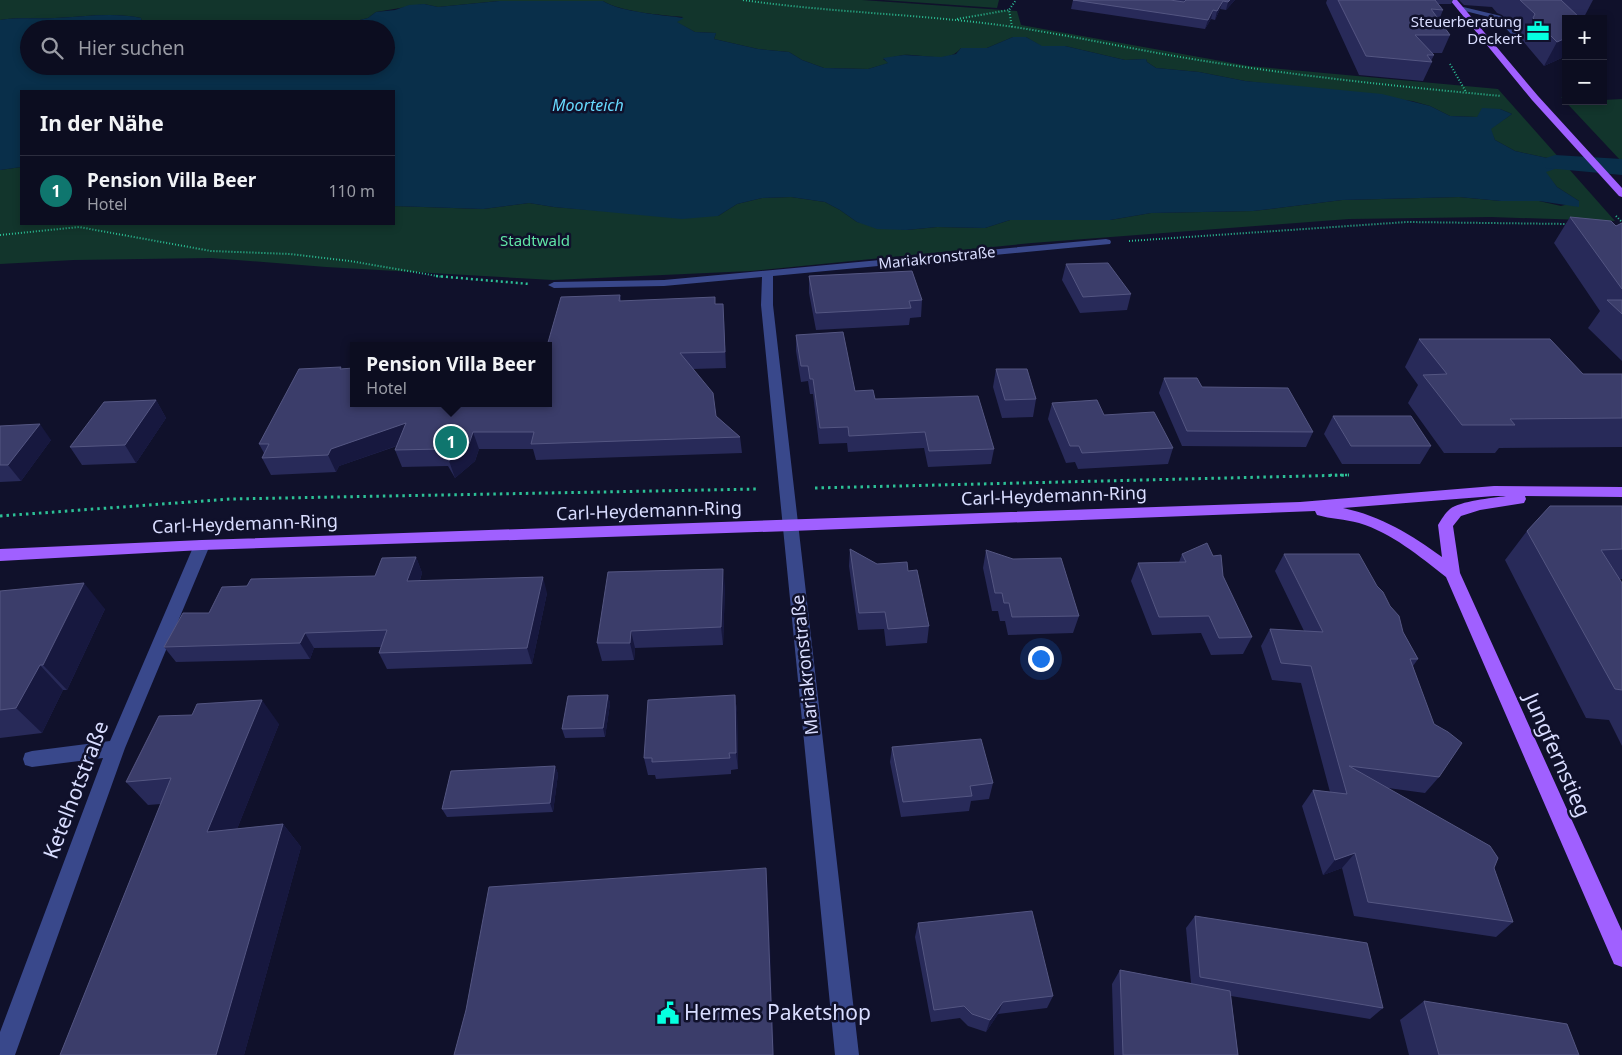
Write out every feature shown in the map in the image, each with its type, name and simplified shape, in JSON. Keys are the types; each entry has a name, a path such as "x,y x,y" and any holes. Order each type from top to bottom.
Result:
{"main road":[{"path":"1453,0 1535,98 1622,194"},
{"name":"Carl-Heydemann-Ring","path":"0,555 202,545 1300,507 1494,491 1622,492"},
{"name":"Carl-Heydemann-Ring","path":"1452,573 1446,525 1456,512 1480,505 1564,492"},
{"name":"Carl-Heydemann-Ring","path":"1300,507 1354,516 1378,525 1412,543 1452,573"},
{"name":"Jungfernstieg","path":"1452,573 1622,956"}],"street":[{"path":"1459,8 1499,17 1518,38 1487,41"},
{"name":"Mariakronstraße","path":"554,285 664,283 768,275 1106,242"},
{"name":"Mariakronstraße","path":"768,275 767,305 846,1055"},
{"name":"Ketelhotstraße","path":"3,1055 116,748 202,545"},
{"path":"32,759 116,748"}],"path":[{"path":"743,0 790,8 951,20 1012,27 1191,59 1504,96"},
{"path":"1012,27 1009,10 1016,0"},
{"path":"951,20 1009,10"},
{"path":"1450,64 1466,93"},
{"path":"1106,242 1407,222 1492,222 1576,225"},
{"path":"0,235 79,227 211,251 290,254 350,261 450,278 554,285"}],"green space":[{"name":"Stadtwald","path":"0,0 862,0 1017,11 1021,25 1249,66 1498,89 1615,221 1491,217 1349,219 1032,243 751,271 553,280 326,267 211,258 74,260 0,264 0,170 20,167 20,225 395,225 395,206 483,209 529,203 629,213 718,216 737,204 762,198 791,197 825,202 857,222 906,230 937,227 985,228 1010,220 1110,220 1151,213 1253,211 1342,200 1459,197 1501,201 1539,201 1561,206 1579,201 1557,187 1545,172 1552,159 1515,151 1495,140 1490,129 1512,114 1500,109 1477,117 1450,116 1430,106 1412,101 1245,81 1199,72 1156,68 1147,62 1146,59 1125,60 1065,46 1041,46 1026,37 1013,37 987,48 961,48 949,56 903,55 883,59 889,63 868,69 824,68 802,60 789,52 758,49 714,39 716,33 695,32 676,22 683,17 620,8 603,1 499,1 438,7 424,4 376,12 368,18 360,20 141,20 141,18 130,16 98,15 0,20"},
{"path":"883,0 999,0 997,8"},
{"path":"1622,99 1622,162 1569,105 1607,105 1607,100"}],"water":[{"name":"Moorteich","path":"499,1 603,1 620,8 684,18 677,22 695,32 716,33 714,39 758,49 789,52 802,60 824,68 868,69 888,63 883,58 904,55 941,57 956,54 961,48 987,48 1013,37 1026,37 1042,46 1065,46 1125,60 1146,59 1147,62 1156,68 1199,72 1245,81 1382,94 1430,106 1450,116 1477,117 1482,108 1500,109 1512,114 1491,129 1495,140 1515,151 1552,159 1558,168 1546,172 1557,187 1579,201 1579,207 1539,201 1501,201 1459,197 1342,200 1253,211 1151,213 1110,220 1010,220 985,228 937,227 906,230 877,229 857,222 825,202 791,197 762,198 737,204 718,216 682,219 529,203 483,209 395,206 395,90 20,90 20,167 0,170 0,20 98,15 141,18 141,20 20,20 20,75 395,75 395,20 360,20 368,18 376,12 395,10 409,5 424,4 438,7"}],"building":[{"path":"1073,0 1170,0 1184,2 1186,0 1230,0 1228,2 1223,1 1217,11 1213,10 1208,20"},
{"path":"1338,0 1435,0 1443,10 1431,9 1450,35 1415,35 1434,55 1427,55 1432,62 1366,56"},
{"path":"1520,0 1561,0 1577,15 1562,15 1562,40 1557,42 1533,18 1535,14"},
{"path":"1570,217 1611,221 1616,226 1622,223 1622,289"},
{"path":"1108,263 1131,294 1083,297 1066,264"},
{"path":"912,271 922,300 909,301 911,308 816,313 809,276"},
{"path":"620,295 619,301 715,297 715,304 723,304 725,352 680,353 713,393 716,416 740,437 531,444 534,432 473,432 469,444 449,461 442,449 395,450 406,423 331,449 328,455 262,458 269,444 259,444 299,369 350,368 350,407 552,407 552,342 548,342 561,297"},
{"path":"1607,300 1622,300 1622,314"},
{"path":"843,332 855,391 873,390 875,399 978,396 994,449 929,451 925,432 849,436 848,427 820,428 813,379 810,379 808,366 801,366 796,335"},
{"path":"1419,339 1550,339 1583,374 1622,374 1622,418 1510,419 1515,425 1462,425 1423,375 1447,374"},
{"path":"996,369 1027,369 1036,399 1005,400"},
{"path":"1164,378 1197,378 1202,387 1288,388 1313,432 1187,431"},
{"path":"156,400 125,445 70,447 104,402"},
{"path":"1097,400 1104,415 1154,412 1173,448 1082,453 1079,446 1070,446 1052,403"},
{"path":"1333,416 1411,416 1431,446 1351,446"},
{"path":"40,424 8,465 0,465 0,426"},
{"path":"1550,506 1622,506 1622,549 1601,550 1622,583 1622,690 1615,689 1527,531"},
{"path":"1207,543 1213,556 1221,555 1223,576 1252,637 1219,638 1209,616 1159,617 1138,563 1186,562 1182,554"},
{"path":"850,549 877,564 907,562 908,571 917,570 929,626 888,629 885,612 859,613"},
{"path":"986,550 1013,559 1061,558 1079,616 1012,617 1009,603 1004,603 1002,593 995,593"},
{"path":"1284,554 1359,554 1377,586 1399,616 1403,632 1418,659 1410,659 1434,724 1462,743 1439,777 1349,766 1490,846 1498,858 1494,868 1513,922 1368,902 1355,853 1335,860 1313,790 1347,794 1311,666 1281,663 1270,629 1323,632"},
{"path":"416,557 407,581 543,577 527,648 379,653 387,630 305,633 300,643 164,647 183,613 209,613 222,587 247,586 251,579 375,576 382,558"},
{"path":"723,569 721,627 631,631 630,643 597,643 608,572"},
{"path":"84,583 43,665 40,665 16,708 0,710 0,591"},
{"path":"608,695 603,728 562,729 568,696"},
{"path":"735,695 736,753 729,753 730,758 652,762 652,758 644,758 648,700"},
{"path":"262,700 207,832 283,824 216,1055 60,1055 171,778 126,782 159,716 192,715 197,704"},
{"path":"981,739 993,783 970,786 972,796 903,802 892,747"},
{"path":"555,766 550,803 442,809 451,771"},
{"path":"766,868 773,1055 454,1055 466,1010 489,887"},
{"path":"1032,911 1053,996 1003,1002 990,1020 972,1014 964,1006 934,1010 918,923"},
{"path":"1195,916 1367,943 1383,1008 1200,977"},
{"path":"1120,970 1230,991 1238,1055 1123,1055"},
{"path":"1424,1001 1567,1024 1579,1055 1439,1055"}],"waterway":[{"path":"1555,163 1622,167"}],"place":[{"name":"Steuerberatung Deckert","path":"1538,31"},
{"name":"Pension Villa Beer","path":"451,442"},
{"name":"Hermes Paketshop","path":"668,1013"}]}
